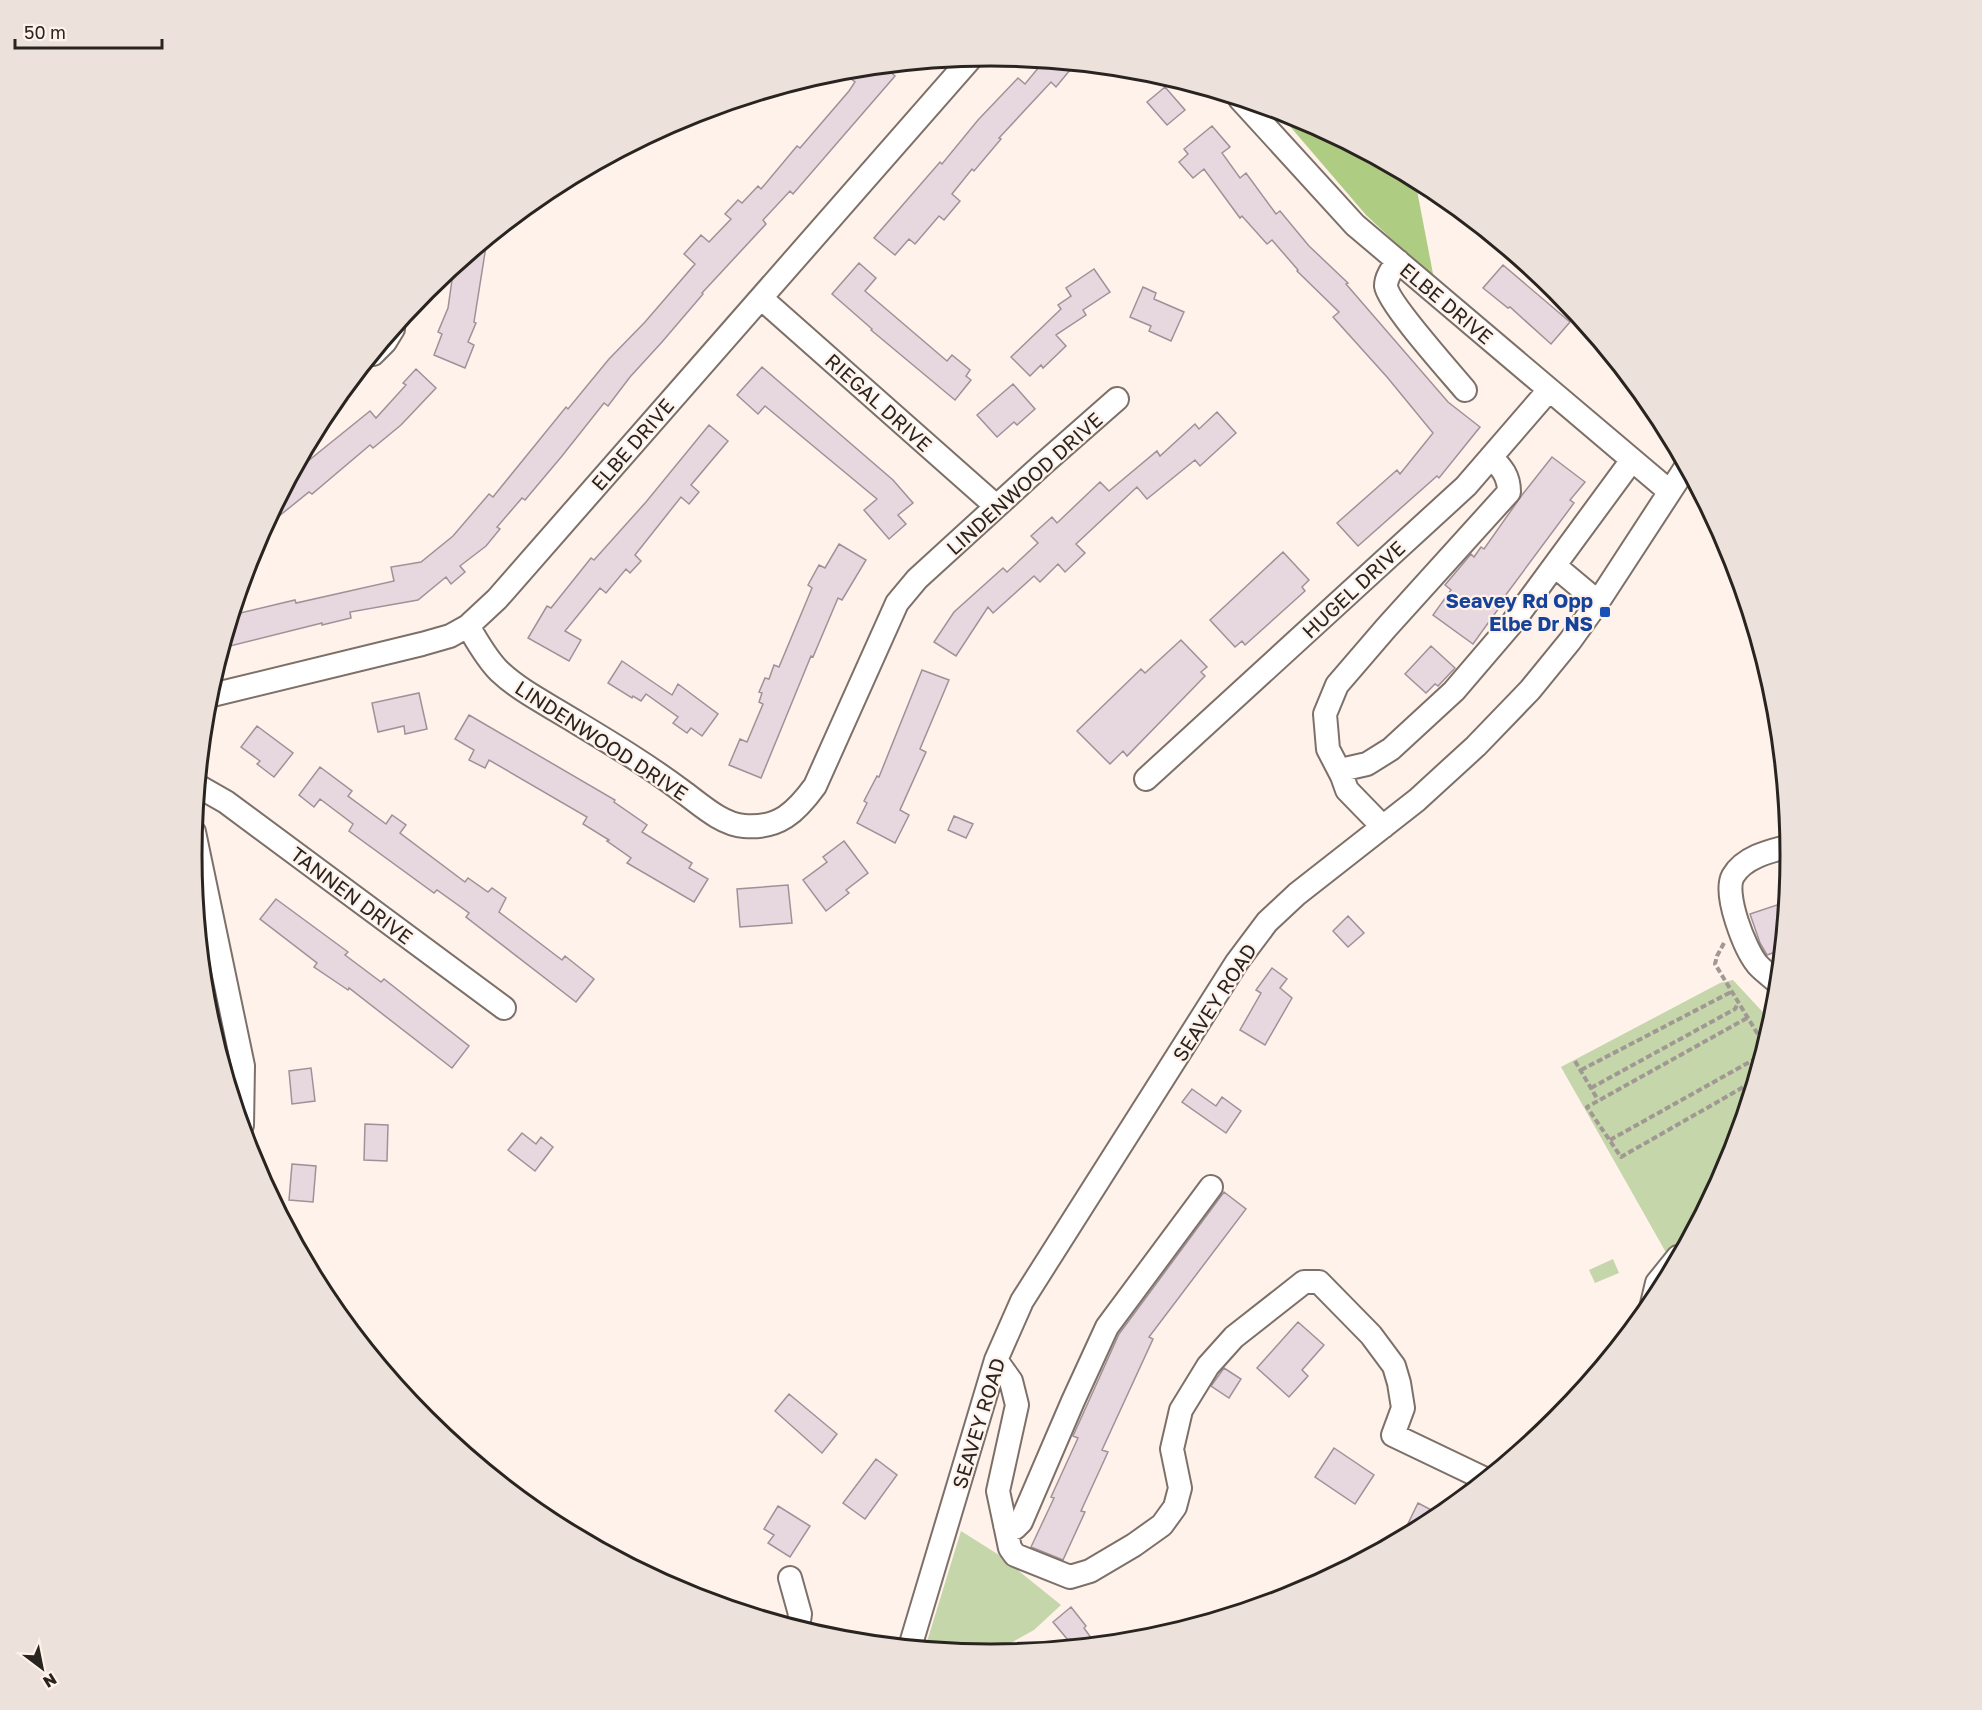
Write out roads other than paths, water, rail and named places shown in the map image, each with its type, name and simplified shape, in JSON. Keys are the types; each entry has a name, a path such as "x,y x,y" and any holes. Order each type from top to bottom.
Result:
{"street":[{"name":"ELBE DRIVE","path":"219,693 422,644 450,636 468,626 497,598 963,67"},
{"name":"ELBE DRIVE","path":"1250,110 1355,225 1669,491"},
{"path":"1398,261 1387,278 1386,288 1398,308 1465,390"},
{"name":"RIEGAL DRIVE","path":"761,298 996,506"},
{"name":"HUGEL DRIVE","path":"1146,779 1466,486 1549,390"},
{"name":"LINDENWOOD DRIVE","path":"468,626 486,655 499,670 523,690 645,763 710,812 743,826 761,826 780,821 798,808 815,786 897,603 917,579 996,506 1118,399"},
{"path":"1383,827 1347,790 1328,749 1325,714 1338,685 1386,628 1509,492 1509,480 1504,470 1491,457"},
{"path":"1342,776 1345,769 1367,764 1391,749 1454,690 1513,622 1632,460"},
{"name":"SEAVEY ROAD","path":"912,1639 996,1360 1022,1301 1238,962 1267,922 1297,894 1418,800 1476,746 1530,690 1598,602 1681,474"},
{"path":"1555,566 1598,602"},
{"name":"TANNEN DRIVE","path":"205,790 226,802 504,1008"},
{"path":"1770,976 1756,963 1740,930 1731,904 1730,884 1740,867 1758,856 1780,849"},
{"path":"203,874 243,1066 242,1104"},
{"path":"1005,1525 1015,1528 1021,1522 1107,1327 1211,1187"},
{"path":"996,1360 1011,1381 1017,1405 998,1491 1010,1548 1015,1555 1070,1577 1090,1571 1162,1525 1175,1507 1180,1488 1172,1449 1181,1410 1208,1366 1234,1337 1304,1282 1319,1282 1371,1335 1394,1366 1400,1383 1403,1408 1393,1436 1478,1476"},
{"path":"790,1578 800,1614 799,1620"}],"place":[{"name":"Seavey Rd Opp Elbe Dr NS","path":"1605,612"}]}
